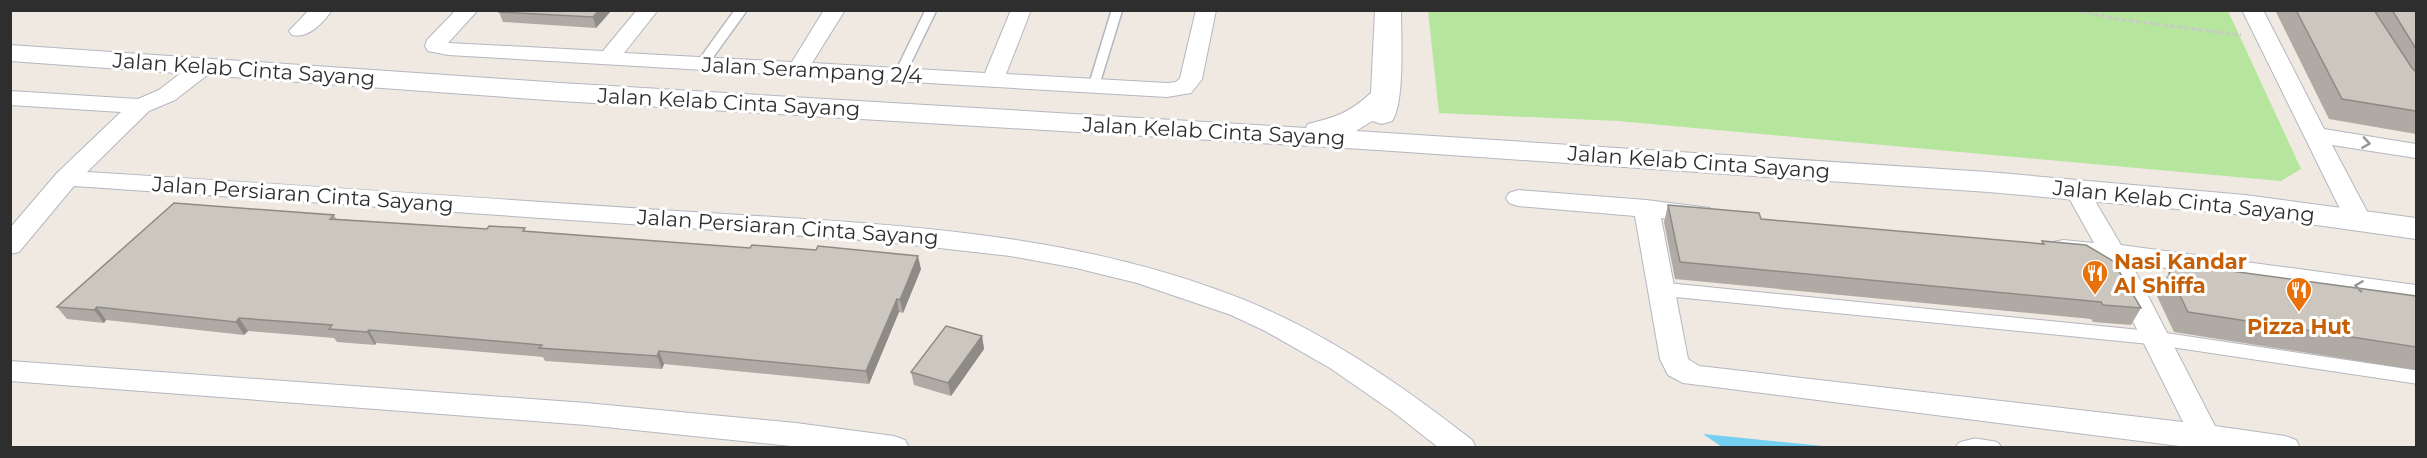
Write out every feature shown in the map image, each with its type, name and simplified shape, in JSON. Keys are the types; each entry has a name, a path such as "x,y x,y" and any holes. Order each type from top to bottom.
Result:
{"main road":[{"path":"1378,141 1385,94 1388,10"},
{"name":"Jalan Kelab Cinta Sayang","path":"10,54 572,93 1487,148 2076,189 2245,205 2358,219 2416,229"},
{"path":"1260,135 1338,128 1364,115 1385,94"},
{"path":"1385,94 1402,118 1413,128 1449,141 1487,148"}],"street":[{"path":"299,31 322,10"},
{"name":"Jalan Serampang 2/4","path":"468,10 438,40 436,46 448,49 608,59 1167,90 1183,88 1191,79 1206,10"},
{"path":"608,59 648,10"},
{"path":"798,69 835,10"},
{"path":"993,80 1021,10"},
{"path":"2252,10 2358,219"},
{"path":"10,246 66,178 109,134 141,106 167,95 192,66"},
{"path":"10,98 141,106"},
{"path":"2315,135 2416,152"},
{"name":"Jalan Persiaran Cinta Sayang","path":"66,178 892,234 1028,249 1157,280 1208,295 1242,309 1341,362 1401,401 1461,447"},
{"path":"2076,189 2112,252 2206,442"},
{"path":"1518,198 1727,216"},
{"path":"1646,208 1674,359 1678,368 1693,376 2206,442 2285,447"},
{"path":"2042,246 2112,252 2416,294"},
{"path":"10,371 586,414 796,434 894,447"}],"lane":[{"path":"702,64 741,10"},
{"path":"899,76 931,10"},
{"path":"1094,85 1117,10"},
{"path":"1661,289 2154,338 2416,377"},
{"path":"1963,447 1975,445 1994,447"}],"path":[{"path":"2074,10 2117,19 2266,38"}],"green space":[{"path":"1428,11 2228,11 2301,169 2281,181 1618,121 1439,113"}],"water":[{"path":"1703,434 1833,447 1722,447"}],"building":[{"path":"500,10 599,10 593,17 499,12"},
{"path":"2296,10 2374,10 2416,72 2416,111 2342,99"},
{"path":"2392,10 2416,10 2416,49"},
{"path":"174,203 334,215 330,219 487,229 489,226 525,228 523,231 750,248 752,245 816,250 818,246 918,256 866,371 659,351 657,356 539,348 542,345 369,330 367,332 329,329 332,325 239,318 236,322 97,307 94,310 57,307"},
{"path":"1668,205 1759,213 1761,219 2044,244 2042,241 2086,245 2113,261 2141,308 2103,305 2101,302 1680,262"},
{"path":"2179,264 2416,296 2416,347 2188,312 2169,273"},
{"path":"946,326 982,336 948,383 911,372"}],"place":[{"name":"Nasi Kandar Al Shiffa","path":"2095,296"},
{"name":"Pizza Hut","path":"2299,313"}]}
